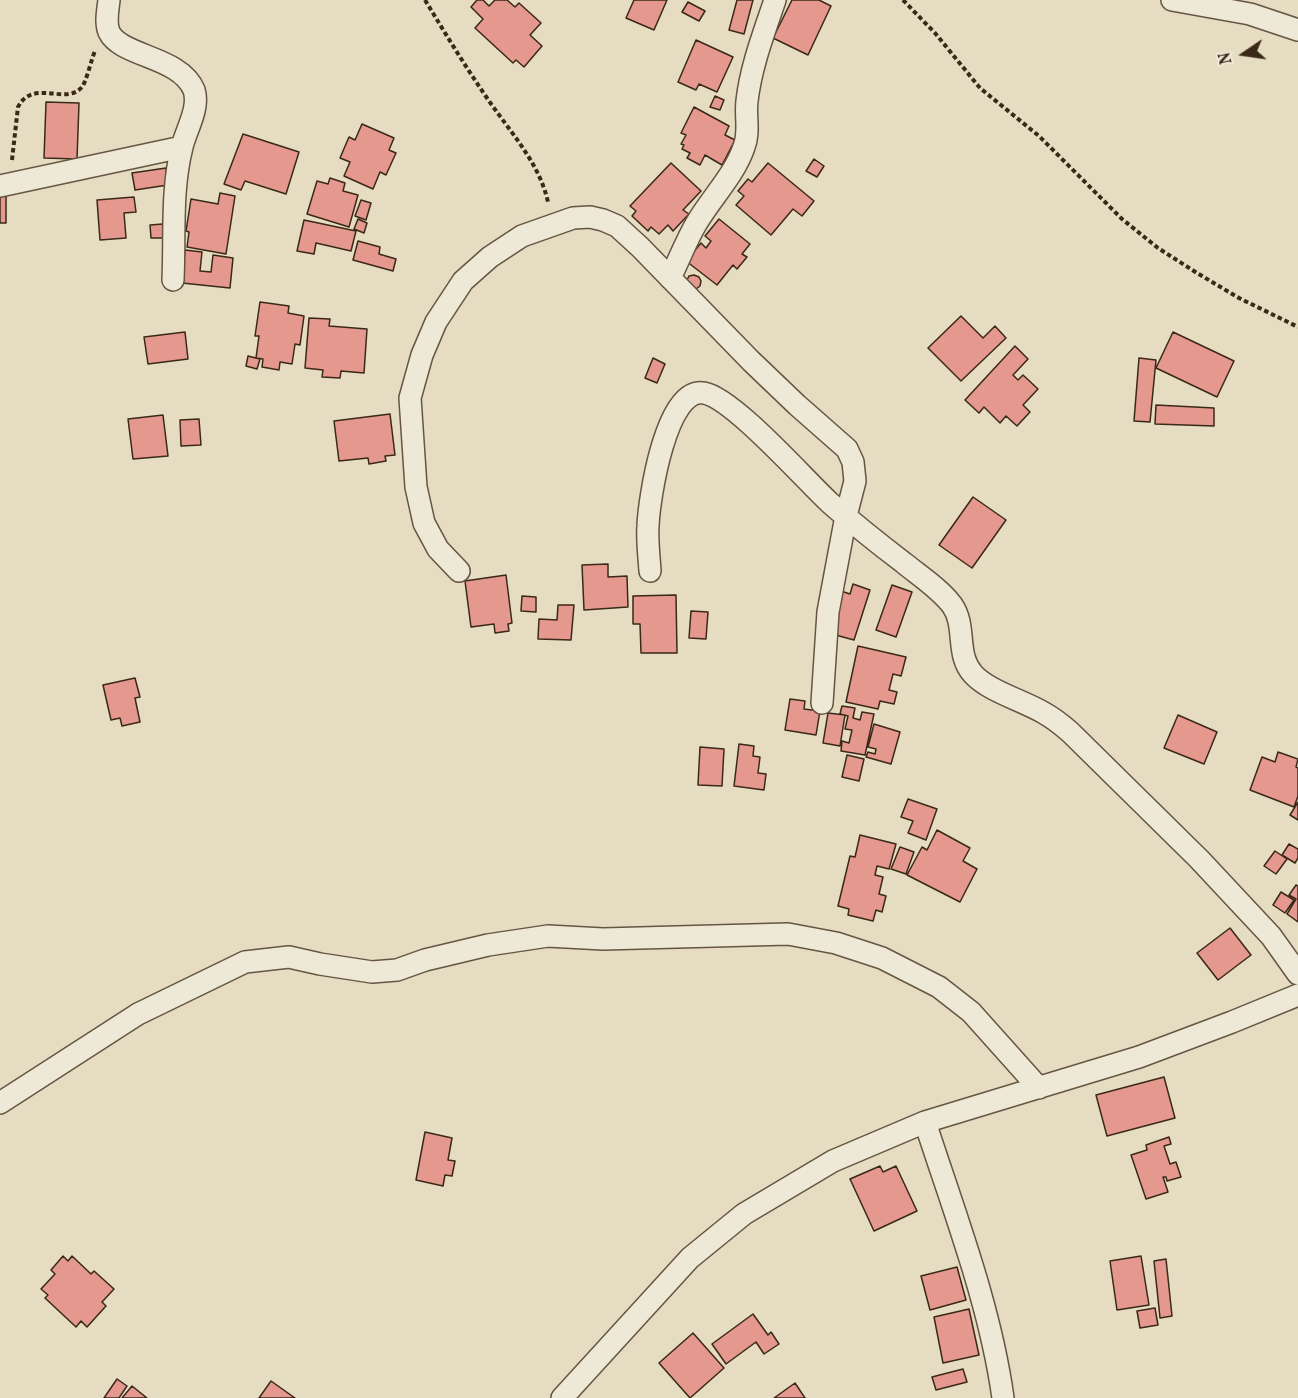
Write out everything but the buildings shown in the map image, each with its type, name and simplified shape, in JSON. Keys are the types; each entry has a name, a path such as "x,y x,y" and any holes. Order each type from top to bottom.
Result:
{"street":[{"path":"109,0 108,28 114,39 163,62 183,75 195,92 195,101 182,147 176,191 173,280"},
{"path":"670,278 696,224 736,165 745,145 748,124 746,104 751,74 775,0"},
{"path":"1172,0 1250,14 1298,30"},
{"path":"1,186 182,147"},
{"path":"459,571 438,549 424,523 416,487 410,398 422,355 436,322 463,281 490,257 522,236 573,218 590,217 603,220 616,226 774,383 847,448 853,462 855,481 828,612 822,703"},
{"path":"650,571 648,527 653,477 665,437 683,401 693,394 703,392 716,397 755,428 846,516 951,604 959,621 961,650 966,664 974,675 988,685 1046,713 1070,732 1207,867 1271,936 1298,974"},
{"path":"0,1103 138,1014 245,962 288,957 372,972 488,945 548,936 603,939 788,934 836,943 882,958 939,987 971,1012 1039,1088"},
{"path":"562,1398 690,1258 744,1214 833,1161 926,1122 1139,1057 1298,994"},
{"path":"926,1122 977,1285 1003,1398"}],"path":[{"path":"425,0 479,87 542,178 549,206 549,227"},
{"path":"903,0 935,33 980,88 1040,136 1122,219 1158,248 1197,273 1239,298 1298,327"},
{"path":"1,186 13,154 18,106 22,99 36,93 75,92 82,86 95,52 108,28"}]}
